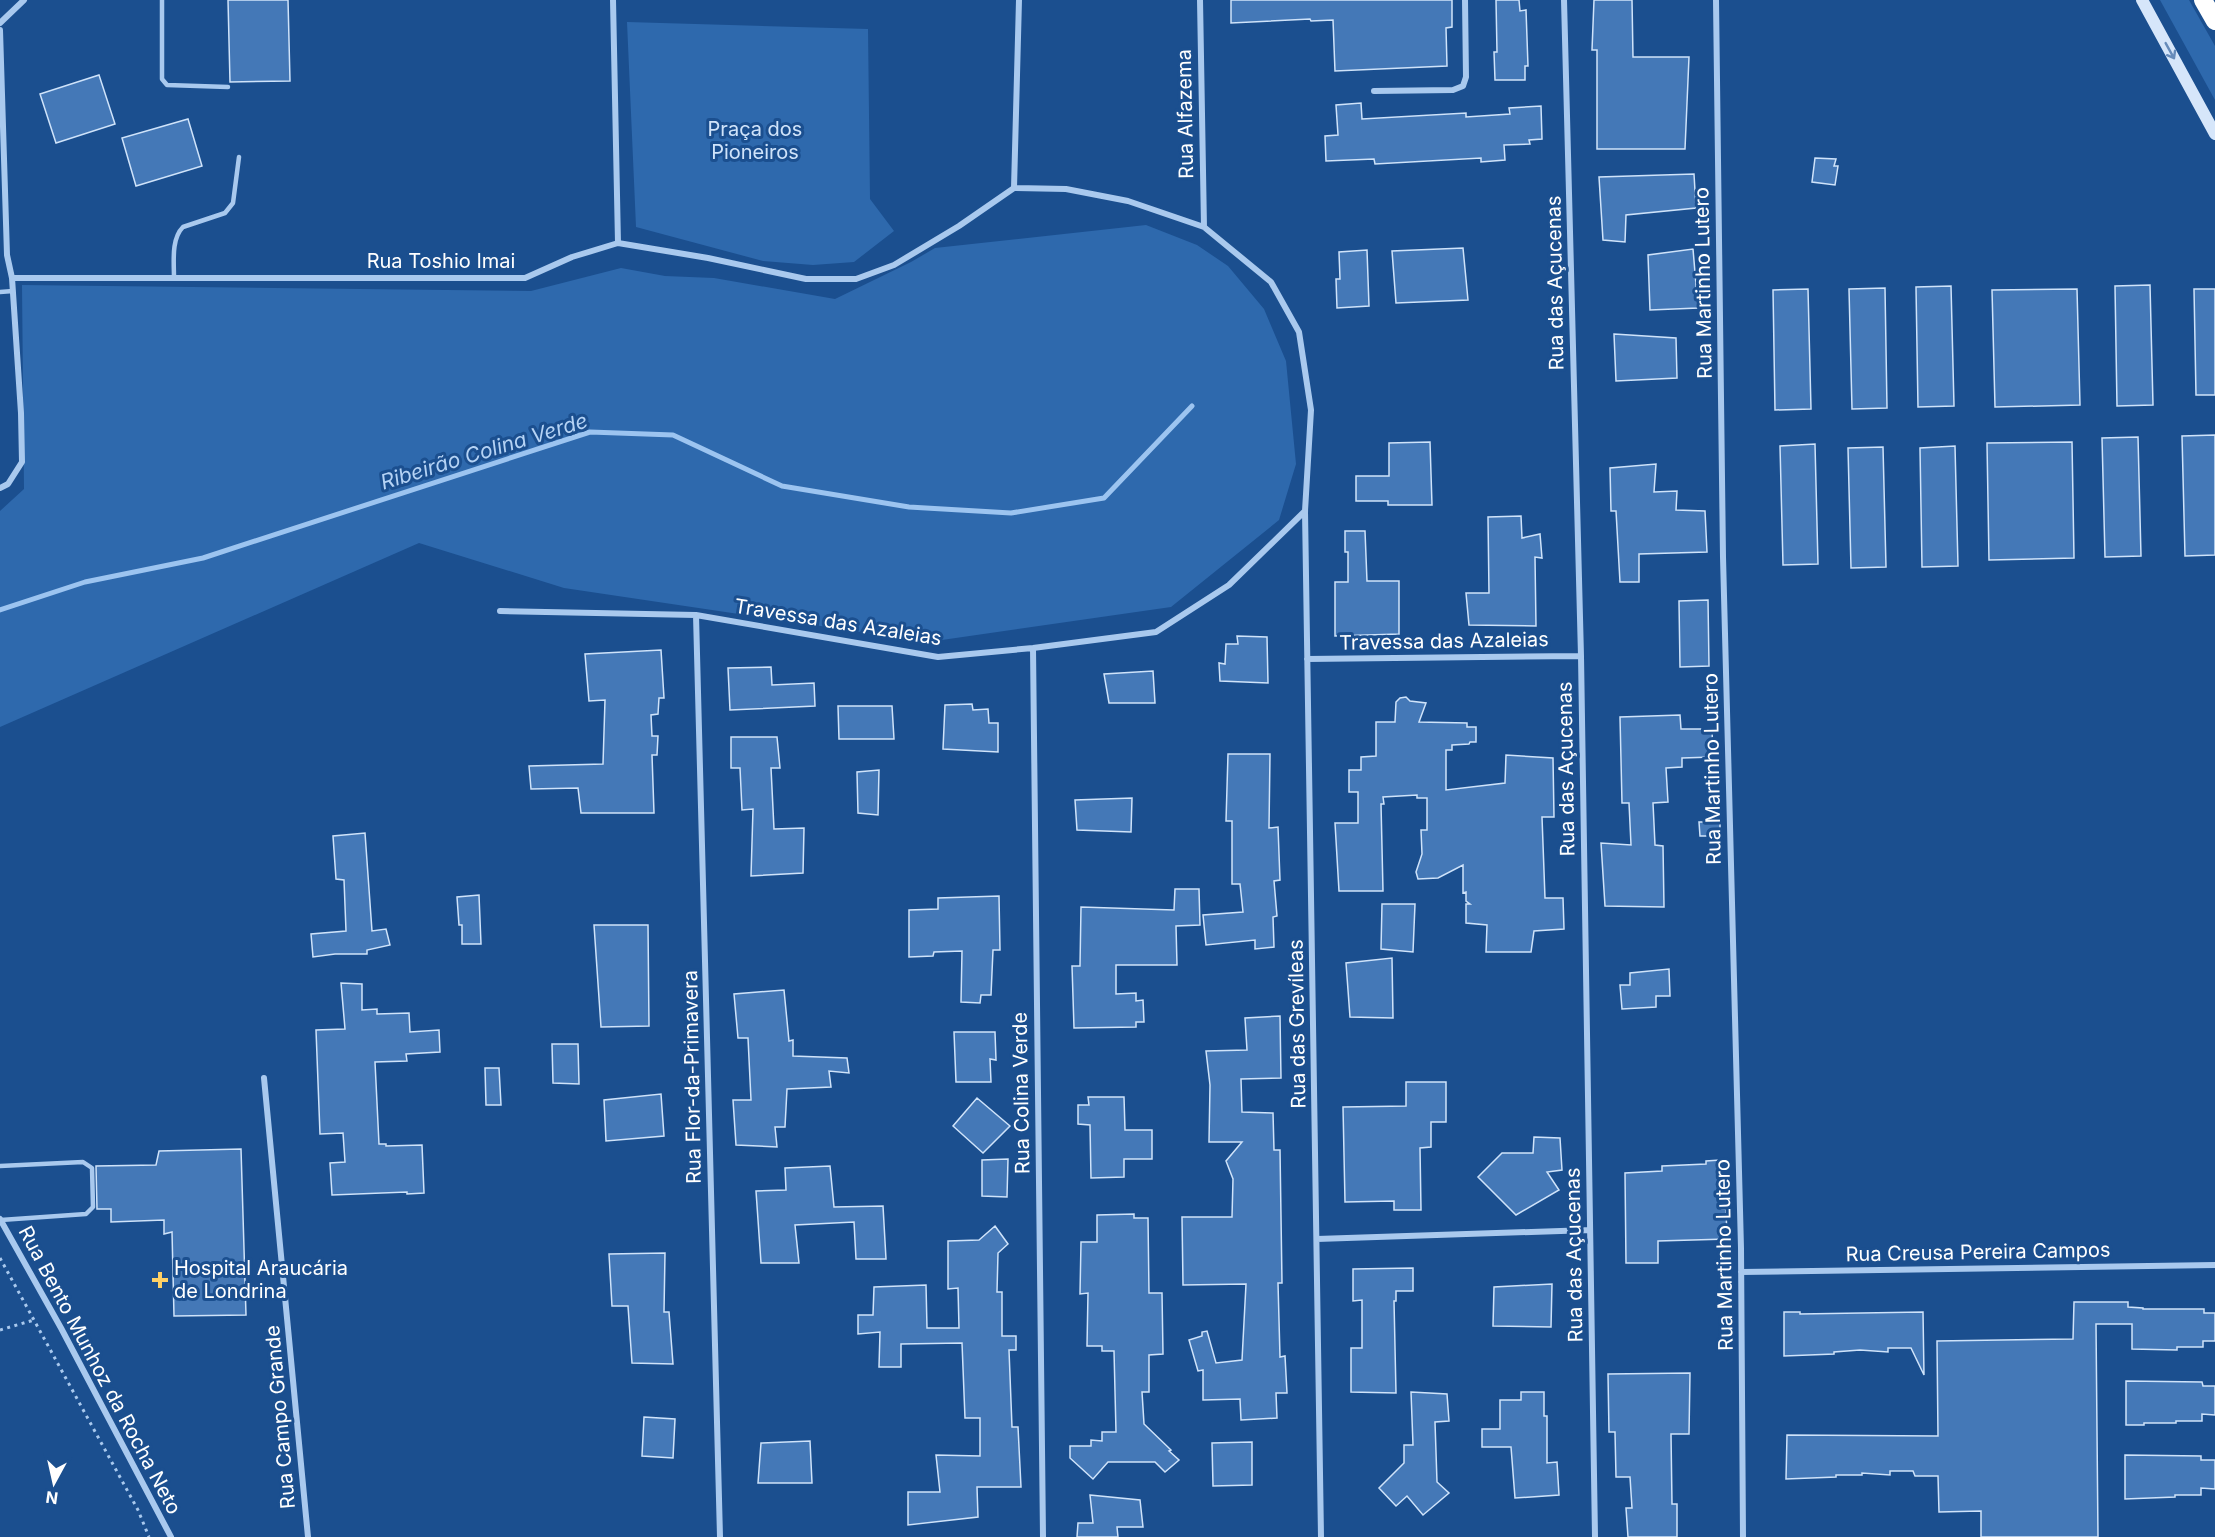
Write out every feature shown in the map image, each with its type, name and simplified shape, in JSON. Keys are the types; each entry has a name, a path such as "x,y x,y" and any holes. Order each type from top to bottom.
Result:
{"highway":[{"path":"2203,0 2215,21"}],"street":[{"path":"0,23 24,0"},
{"path":"613,0 618,243"},
{"path":"1018,0 1014,188 1065,189 1128,201 1204,227"},
{"name":"Rua Alfazema","path":"1200,0 1204,227"},
{"path":"1374,91 1453,90 1463,86 1466,77 1465,0"},
{"name":"Rua das Açucenas","path":"1564,0 1581,656 1595,1537"},
{"name":"Rua Martinho Lutero","path":"1716,0 1723,557 1741,1272 1743,1537"},
{"path":"2142,0 2215,134"},
{"path":"0,30 7,255 13,291 22,462 8,484 0,488"},
{"name":"Rua Toshio Imai","path":"12,278 525,278 572,257 618,243 708,258 806,279 856,279 894,265 959,226 1014,188"},
{"name":"Rua das Grevíleas","path":"1204,227 1271,282 1299,332 1311,410 1305,511 1322,1537"},
{"name":"Travessa das Azaleias","path":"500,611 696,615 938,657 1033,648 1156,632 1229,585 1305,511"},
{"name":"Rua Flor-da-Primavera","path":"696,615 720,1537"},
{"name":"Rua Colina Verde","path":"1033,648 1043,1537"},
{"name":"Travessa das Azaleias","path":"1307,659 1581,656"},
{"name":"Rua Campo Grande","path":"264,1078 308,1537"},
{"name":"Rua Bento Munhoz da Rocha Neto","path":"0,1219 61,1328 171,1537"},
{"path":"1317,1239 1590,1230"},
{"name":"Rua Creusa Pereira Campos","path":"1741,1272 2215,1265"}],"lane":[{"path":"162,0 162,79 168,85 228,87"},
{"path":"174,278 178,231 183,227 225,213 233,203 239,157"},
{"path":"0,292 13,291"},
{"path":"0,1166 83,1162 92,1168 93,1207 86,1214 0,1219"}],"path":[{"path":"0,1257 138,1510 149,1537"},
{"path":"0,1330 34,1320"}],"green space":[{"path":"2160,0 2189,0 2215,46 2215,100"},
{"name":"Praça dos Pioneiros","path":"627,22 868,29 870,199 894,231 854,262 813,265 763,261 636,227"},
{"path":"1146,225 1197,245 1228,266 1264,309 1286,361 1296,464 1279,520 1171,607 928,642 564,588 419,543 0,727 0,511 24,489 22,285 531,291 621,268 665,276 714,278 835,299 935,248"}],"building":[{"path":"228,0 288,0 290,81 230,82"},
{"path":"1231,0 1452,0 1452,27 1446,28 1447,66 1335,71 1333,20 1231,23"},
{"path":"1496,0 1519,0 1520,11 1526,10 1528,66 1525,66 1525,80 1495,80"},
{"path":"1594,0 1632,0 1633,57 1689,57 1685,149 1597,149 1597,50 1592,50"},
{"path":"99,75 115,124 56,143 40,94"},
{"path":"1361,103 1362,119 1466,113 1466,117 1510,114 1509,108 1541,106 1542,139 1529,140 1530,144 1504,145 1505,160 1481,162 1481,158 1375,164 1374,159 1326,161 1325,136 1338,135 1336,105"},
{"path":"188,119 202,166 136,186 122,138"},
{"path":"1815,158 1836,159 1834,166 1838,166 1835,185 1812,182"},
{"path":"1694,174 1696,208 1626,215 1625,242 1603,240 1599,177"},
{"path":"1463,248 1468,300 1396,303 1392,251"},
{"path":"1693,249 1698,308 1650,310 1648,255"},
{"path":"1367,250 1369,306 1337,308 1336,279 1340,279 1339,252"},
{"path":"2150,285 2153,405 2117,406 2115,286"},
{"path":"1951,286 1954,406 1918,407 1916,287"},
{"path":"1885,288 1887,408 1852,409 1849,289"},
{"path":"1808,289 1811,409 1775,410 1773,290"},
{"path":"2077,289 2080,405 1995,407 1992,290"},
{"path":"2194,289 2215,289 2215,395 2196,395"},
{"path":"1614,334 1676,338 1677,378 1616,381"},
{"path":"2215,435 2215,555 2185,556 2182,436"},
{"path":"2138,437 2141,556 2105,557 2102,438"},
{"path":"1430,442 1432,505 1388,505 1388,501 1356,501 1356,476 1389,476 1389,443"},
{"path":"2072,442 2074,558 1989,560 1987,443"},
{"path":"1815,444 1818,564 1783,565 1780,446"},
{"path":"1955,446 1958,566 1922,567 1920,448"},
{"path":"1883,447 1886,567 1851,568 1848,448"},
{"path":"1656,464 1654,492 1677,491 1676,510 1705,511 1707,552 1639,554 1639,582 1620,582 1616,511 1611,511 1610,468"},
{"path":"1521,516 1522,538 1540,534 1542,558 1535,557 1536,626 1469,625 1466,593 1489,593 1488,517"},
{"path":"1345,531 1365,531 1367,581 1399,581 1399,634 1335,636 1335,582 1348,582"},
{"path":"1708,600 1709,666 1680,667 1679,601"},
{"path":"1237,636 1267,637 1268,683 1220,681 1219,663 1225,664 1226,644 1238,644"},
{"path":"661,650 664,698 659,698 658,714 651,715 652,736 658,736 657,755 652,755 654,813 581,813 578,788 531,789 529,766 603,764 605,700 589,701 585,654"},
{"path":"771,667 772,685 814,683 815,706 730,710 728,668"},
{"path":"1153,671 1155,703 1109,703 1104,674"},
{"path":"1406,697 1410,701 1426,703 1419,722 1467,723 1467,727 1476,727 1476,742 1452,745 1452,750 1446,750 1446,790 1505,783 1506,755 1553,758 1554,817 1542,817 1545,898 1563,898 1564,929 1534,931 1531,952 1486,952 1487,925 1466,923 1466,904 1470,904 1466,901 1466,892 1463,893 1463,865 1438,878 1418,879 1416,872 1422,854 1421,830 1427,830 1427,798 1417,798 1417,795 1383,797 1384,804 1381,804 1383,891 1339,891 1335,823 1358,823 1358,792 1349,792 1349,770 1361,770 1361,757 1376,756 1376,722 1395,722 1396,702"},
{"path":"972,704 973,710 988,709 989,723 998,723 998,752 943,749 945,705"},
{"path":"838,706 892,706 894,739 839,739"},
{"path":"1680,715 1681,729 1712,729 1713,757 1682,758 1682,767 1666,768 1668,802 1653,803 1655,845 1663,846 1664,907 1605,906 1601,843 1631,845 1629,803 1622,803 1620,717"},
{"path":"731,737 777,737 780,768 771,768 774,829 804,828 803,873 751,876 753,809 742,810 740,768 731,768"},
{"path":"1228,754 1270,754 1269,828 1278,827 1280,880 1274,881 1277,916 1273,917 1274,947 1255,949 1255,940 1206,945 1203,915 1243,912 1240,884 1232,884 1232,821 1226,821"},
{"path":"879,770 878,815 858,813 857,772"},
{"path":"1132,798 1131,832 1077,830 1075,800"},
{"path":"1699,822 1720,822 1720,836 1700,836"},
{"path":"365,833 372,931 386,929 390,945 367,950 367,954 313,957 311,934 346,931 344,880 336,879 333,836"},
{"path":"1175,889 1199,889 1200,925 1176,926 1177,965 1116,965 1116,994 1136,993 1136,1001 1143,1000 1144,1022 1136,1022 1136,1027 1074,1028 1072,966 1080,966 1081,907 1174,910"},
{"path":"479,895 481,944 462,944 462,925 459,925 457,897"},
{"path":"999,896 1000,950 993,950 991,995 981,995 980,1003 961,1002 962,951 934,952 933,956 909,957 909,910 938,909 938,898"},
{"path":"1382,904 1415,904 1413,952 1381,949"},
{"path":"594,925 648,925 649,1026 601,1027"},
{"path":"1392,958 1393,1018 1350,1017 1346,963"},
{"path":"1669,969 1670,996 1656,996 1656,1007 1622,1009 1620,985 1630,985 1630,973"},
{"path":"341,983 362,984 362,1010 377,1009 377,1014 409,1013 410,1032 439,1030 440,1052 406,1054 407,1061 375,1062 379,1144 386,1144 386,1146 422,1145 424,1193 332,1195 330,1163 345,1162 343,1133 320,1134 316,1030 345,1029"},
{"path":"784,990 789,1041 793,1040 793,1056 847,1058 849,1073 829,1071 831,1087 787,1089 785,1127 775,1127 777,1147 736,1145 733,1100 751,1100 748,1038 738,1038 734,994"},
{"path":"1280,1016 1281,1078 1241,1079 1242,1112 1273,1113 1274,1150 1280,1150 1282,1283 1278,1283 1280,1357 1285,1356 1287,1393 1276,1393 1277,1418 1241,1420 1240,1399 1203,1400 1203,1370 1198,1371 1189,1340 1202,1336 1202,1332 1207,1331 1216,1363 1242,1360 1246,1284 1183,1285 1182,1217 1232,1217 1233,1179 1226,1161 1242,1142 1209,1142 1210,1085 1206,1051 1247,1050 1245,1018"},
{"path":"954,1032 995,1032 996,1060 990,1059 991,1082 956,1082"},
{"path":"552,1044 578,1044 579,1084 553,1083"},
{"path":"485,1068 499,1068 501,1105 486,1105"},
{"path":"1406,1082 1446,1082 1446,1122 1431,1122 1431,1147 1420,1148 1421,1210 1394,1210 1394,1201 1345,1202 1343,1107 1406,1106"},
{"path":"661,1094 664,1136 606,1141 604,1100"},
{"path":"1088,1097 1124,1097 1125,1130 1152,1130 1152,1159 1124,1159 1124,1177 1091,1178 1090,1125 1078,1124 1078,1105 1089,1105"},
{"path":"977,1098 1010,1126 983,1153 953,1126"},
{"path":"1534,1137 1560,1138 1562,1170 1547,1172 1559,1190 1516,1215 1478,1177 1502,1153 1533,1153"},
{"name":"Hospital Araucária de Londrina","path":"241,1149 246,1315 174,1316 172,1232 164,1234 164,1220 111,1222 111,1209 97,1209 96,1166 156,1165 159,1151"},
{"path":"1008,1159 1007,1197 982,1196 982,1160"},
{"path":"1720,1160 1722,1209 1726,1209 1727,1239 1658,1241 1658,1263 1626,1263 1625,1173 1662,1171 1662,1166 1706,1164 1706,1161"},
{"path":"830,1166 834,1207 883,1206 886,1259 856,1259 854,1222 795,1225 799,1263 761,1263 756,1191 786,1190 785,1168"},
{"path":"1134,1214 1134,1218 1148,1218 1149,1293 1162,1293 1163,1354 1149,1355 1149,1392 1142,1392 1144,1424 1179,1460 1165,1472 1155,1462 1108,1462 1093,1479 1070,1458 1070,1446 1091,1446 1091,1440 1102,1441 1102,1432 1116,1432 1114,1351 1102,1351 1102,1346 1087,1346 1088,1293 1080,1294 1081,1242 1097,1242 1097,1215"},
{"path":"995,1226 1008,1244 998,1253 997,1292 1002,1292 1002,1336 1016,1336 1016,1350 1009,1350 1012,1427 1018,1427 1021,1487 977,1487 978,1517 908,1525 908,1492 940,1492 936,1455 980,1456 980,1418 965,1418 962,1343 901,1344 901,1367 879,1367 880,1332 858,1334 858,1315 873,1315 874,1287 926,1285 927,1328 959,1328 958,1288 948,1289 948,1241 979,1240"},
{"path":"665,1253 664,1312 669,1312 673,1364 632,1363 628,1306 612,1306 609,1254"},
{"path":"1413,1268 1413,1291 1396,1291 1396,1301 1394,1301 1396,1393 1351,1392 1351,1348 1362,1348 1362,1300 1353,1301 1353,1269"},
{"path":"1552,1284 1551,1327 1493,1326 1494,1287"},
{"path":"2074,1302 2128,1302 2128,1307 2143,1309 2204,1309 2204,1313 2215,1313 2215,1341 2203,1341 2203,1347 2177,1347 2177,1350 2132,1349 2132,1324 2096,1324 2098,1537 1981,1537 1981,1511 1939,1512 1938,1476 1915,1476 1913,1471 1890,1471 1890,1475 1862,1473 1862,1475 1786,1479 1787,1435 1938,1436 1937,1341 2073,1339"},
{"path":"1784,1312 1800,1312 1800,1314 1923,1312 1924,1375 1911,1348 1888,1348 1888,1352 1860,1350 1834,1352 1834,1354 1784,1356"},
{"path":"1690,1373 1689,1434 1671,1434 1672,1504 1677,1504 1677,1537 1628,1537 1626,1508 1632,1508 1630,1477 1616,1477 1615,1432 1609,1432 1608,1374"},
{"path":"2126,1381 2202,1382 2203,1386 2215,1386 2215,1415 2202,1414 2202,1421 2126,1425"},
{"path":"1411,1392 1447,1394 1449,1421 1435,1422 1437,1482 1449,1493 1423,1515 1407,1496 1396,1506 1379,1488 1404,1463 1404,1445 1413,1445"},
{"path":"1521,1392 1544,1392 1544,1416 1547,1416 1547,1463 1557,1462 1559,1495 1515,1498 1511,1447 1482,1447 1482,1429 1500,1429 1500,1400 1521,1400"},
{"path":"644,1417 675,1419 673,1458 642,1456"},
{"path":"810,1441 812,1483 758,1483 761,1443"},
{"path":"1252,1442 1252,1485 1213,1486 1212,1443"},
{"path":"2125,1455 2201,1456 2201,1460 2215,1460 2215,1489 2201,1488 2201,1495 2125,1499"},
{"path":"1090,1495 1140,1500 1143,1527 1117,1527 1118,1537 1077,1537 1078,1523 1093,1523"}],"waterway":[{"name":"Ribeirão Colina Verde","path":"0,610 85,582 203,558 590,432 673,435 782,486 909,507 1011,513 1104,498 1192,406"}],"place":[{"name":"Hospital Araucária de Londrina","path":"160,1280"}]}
